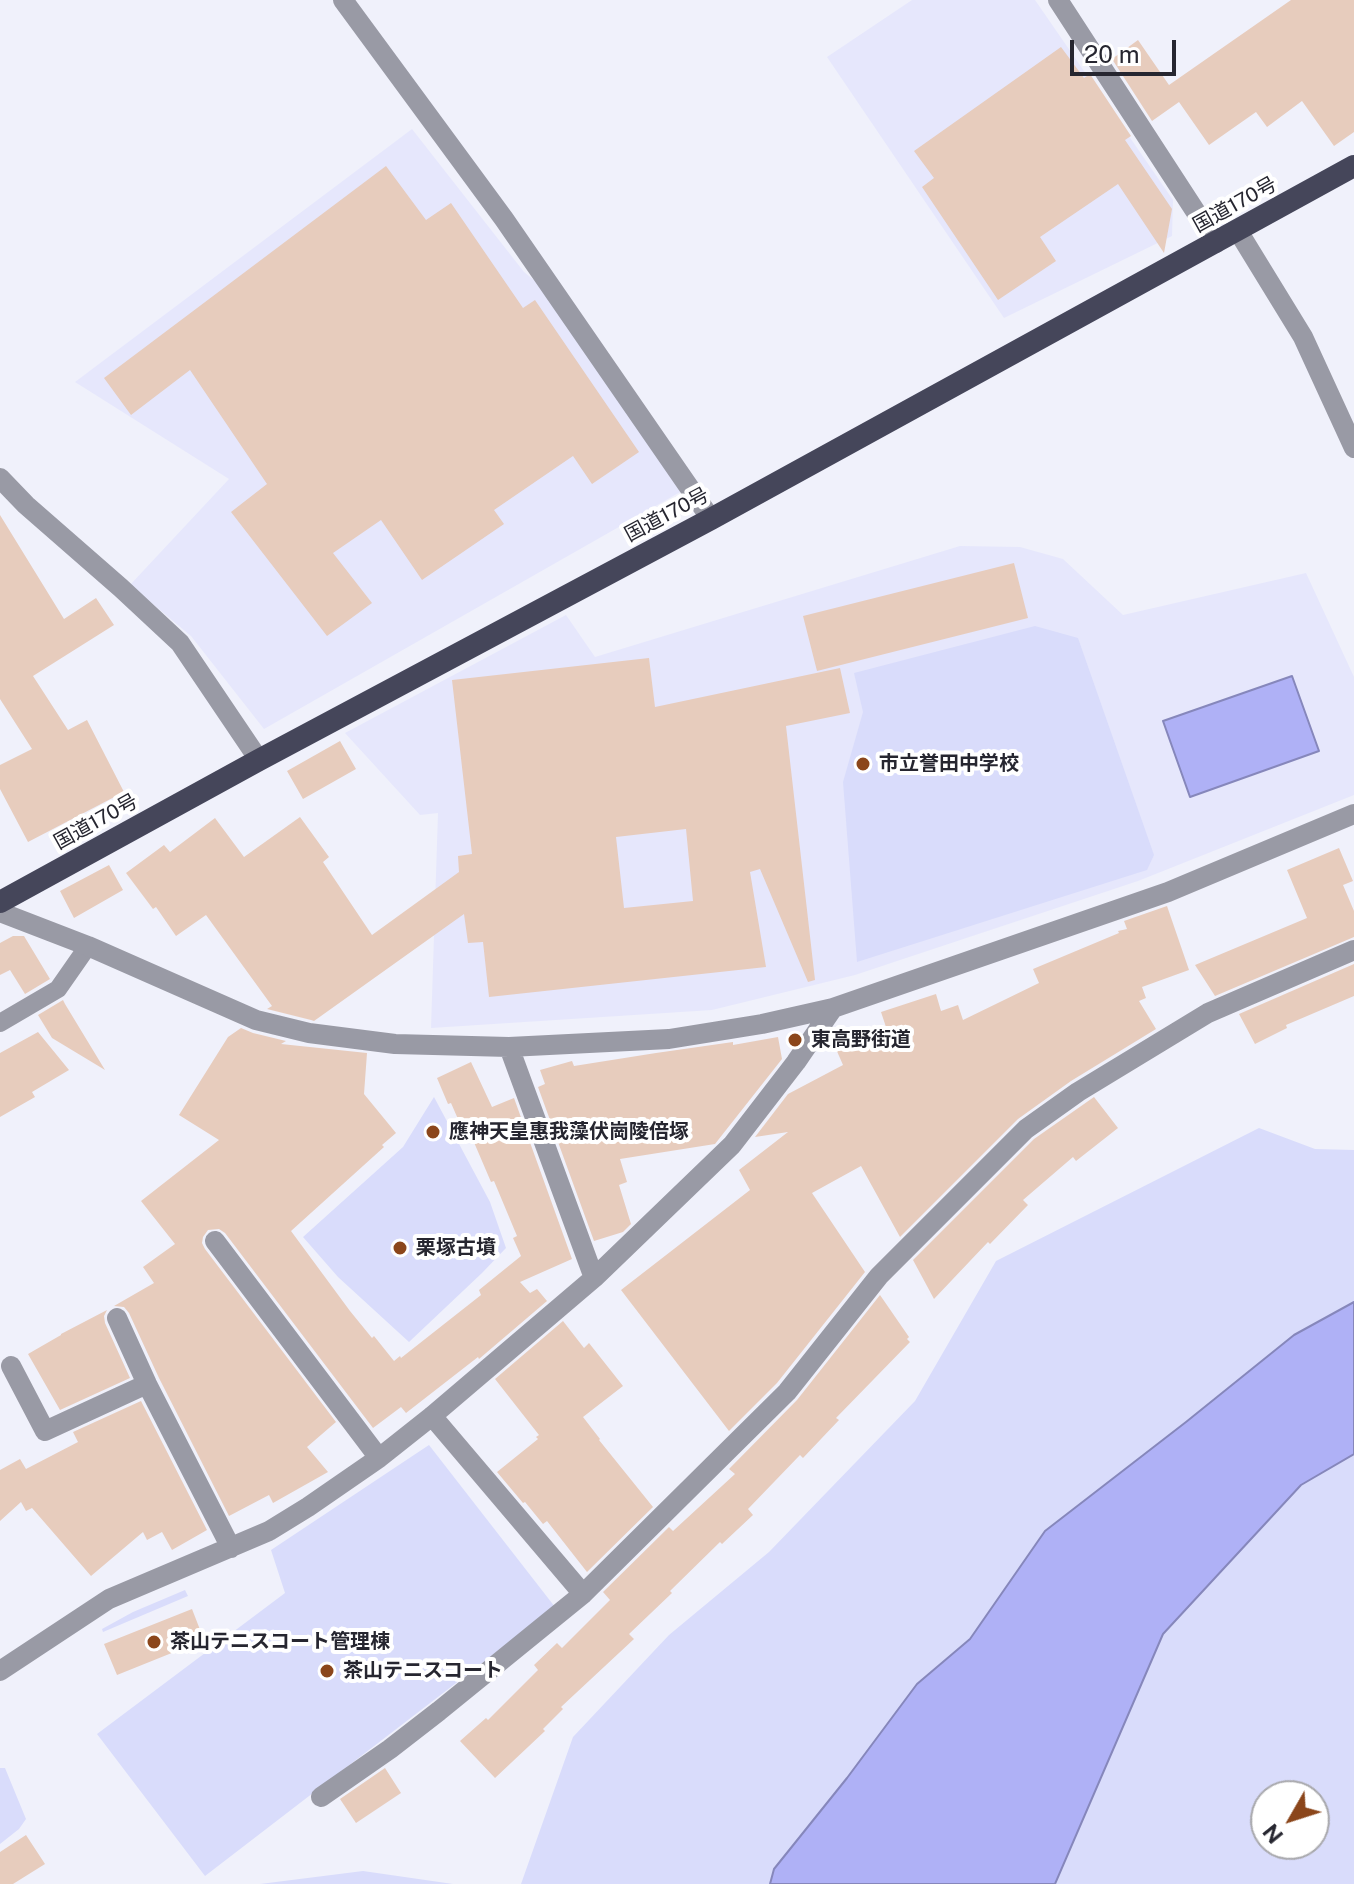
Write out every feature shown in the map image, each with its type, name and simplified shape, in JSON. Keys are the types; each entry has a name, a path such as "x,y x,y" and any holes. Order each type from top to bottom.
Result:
{"highway":[{"name":"国道170号","path":"0,902 711,519 1354,166"}],"street":[{"path":"343,0 504,219 711,519"},
{"path":"1058,0 1216,243"},
{"path":"1238,231 1303,337 1354,448"},
{"path":"0,478 180,643 259,760"},
{"path":"0,912 88,946 256,1020 309,1033 395,1044 509,1047 669,1039 762,1024 833,1008 1168,892 1354,814"},
{"path":"321,1797 415,1730 583,1594 787,1392 879,1276 1026,1129 1115,1068 1208,1013 1354,950"},
{"path":"0,1671 109,1599 269,1531 379,1458 432,1416 594,1278 732,1145 833,1008"},
{"path":"509,1047 594,1278"},
{"path":"215,1241 379,1458"},
{"path":"117,1318 147,1384 231,1548"},
{"path":"11,1366 45,1431 147,1384"},
{"path":"432,1416 583,1594"}],"lane":[{"path":"0,1023 58,989 88,946"}],"shaded area":[{"path":"912,0 1035,0 1173,200 1172,236 1004,318 827,57"},
{"path":"412,129 524,272 540,285 682,491 264,729 191,636 130,585 229,479 75,382"},
{"name":"市立誉田中学校","path":"960,546 1020,547 1063,559 1123,615 1306,573 1354,677 1354,795 1138,881 855,975 712,1010 431,1028 438,813 420,815 345,733 566,615 595,657"},
{"path":"1035,626 1078,638 1154,855 1147,870 857,962 843,782 863,712 854,673"},
{"path":"434,1097 490,1202 506,1248 409,1342 338,1277 303,1237 403,1147"},
{"path":"1259,1128 1315,1149 1354,1150 1354,1302 1294,1335 1045,1531 970,1639 917,1684 774,1869 770,1884 521,1884 573,1737 669,1635 769,1552 915,1401 996,1261"},
{"name":"茶山テニスコート","path":"429,1445 555,1607 205,1876 97,1734 285,1593 271,1550"},
{"path":"1354,1454 1354,1884 1055,1884 1163,1634 1301,1485"},
{"path":"185,1590 188,1596 103,1632 102,1629 133,1612"},
{"path":"0,1768 5,1768 26,1819 0,1844"},
{"path":"363,1871 453,1884 260,1884"}],"water":[{"path":"1292,676 1319,751 1190,797 1163,721"},
{"path":"1354,1302 1354,1454 1301,1485 1163,1634 1055,1884 770,1884 774,1869 917,1684 970,1639 1045,1531 1294,1335"}],"building":[{"path":"1291,0 1354,0 1354,132 1334,146 1302,101 1267,127 1256,112 1209,145 1179,102 1152,121 1112,59 1138,40 1169,85"},
{"path":"1061,47 1084,78 1090,74 1131,136 1125,140 1172,209 1164,253 1118,184 1040,237 1056,261 998,300 922,187 934,178 914,151"},
{"path":"386,166 426,220 451,203 523,308 535,300 639,452 592,484 573,456 494,510 504,524 422,580 381,520 333,553 372,603 327,636 231,512 267,484 190,370 131,415 104,378"},
{"path":"0,515 64,619 96,598 114,625 33,676 68,730 87,720 124,792 28,842 0,789 0,765 32,749 0,699"},
{"path":"1014,563 1028,618 817,671 803,616"},
{"path":"649,658 655,707 840,668 850,713 786,726 815,980 808,982 760,869 750,872 766,967 489,997 483,942 468,943 464,914 314,1021 267,1009 272,1006 206,915 176,936 126,873 164,845 170,852 215,818 244,857 300,817 329,857 323,862 372,935 459,872 458,856 472,854 452,680","holes":["686,829 693,901 624,908 616,837"]},
{"path":"340,741 356,769 303,799 287,771"},
{"path":"1339,848 1353,881 1343,885 1354,911 1354,937 1215,996 1195,965 1307,918 1287,870"},
{"path":"109,865 123,890 74,918 60,891"},
{"path":"1167,906 1189,970 1142,987 1146,998 1139,1001 1156,1029 1071,1081 1018,1119 900,1237 861,1166 812,1193 865,1272 777,1383 729,1431 621,1290 750,1190 739,1170 788,1132 755,1137 788,1094 843,1065 836,1049 886,1027 881,1012 936,994 941,1011 958,1005 963,1020 1039,983 1033,969 1127,929 1124,921"},
{"path":"13,936 24,936 50,979 25,994 10,970 0,975 0,943"},
{"path":"1354,964 1354,996 1286,1025 1287,1028 1255,1044 1239,1014"},
{"path":"63,1000 105,1070 52,1038 38,1015"},
{"path":"241,1028 286,1041 281,1044 367,1053 364,1094 396,1133 291,1231 350,1311 394,1361 481,1295 479,1290 521,1256 513,1238 517,1236 494,1181 491,1182 473,1140 468,1142 437,1078 471,1062 492,1107 514,1098 572,1259 520,1282 530,1293 537,1289 547,1301 479,1359 406,1413 401,1407 373,1428 225,1233 219,1229 208,1230 202,1243 205,1249 336,1422 307,1447 328,1472 273,1503 269,1495 229,1516 129,1313 124,1307 114,1306 154,1283 143,1267 175,1244 141,1201 219,1140 179,1115 228,1037"},
{"path":"38,1032 69,1070 32,1092 35,1097 0,1117 0,1053"},
{"path":"778,1037 782,1059 715,1144 620,1159 627,1182 619,1185 631,1224 623,1232 594,1241 538,1087 545,1084 540,1070 572,1061 574,1066"},
{"path":"1094,1097 1118,1128 1076,1161 1073,1157 1023,1200 1028,1205 934,1299 913,1260 1034,1139"},
{"path":"880,1295 910,1342 836,1418 839,1420 803,1458 800,1455 748,1509 753,1515 670,1591 672,1593 629,1634 634,1639 561,1707 563,1709 543,1729 545,1731 495,1778 460,1741 486,1718 488,1720 538,1670 534,1665 557,1643 562,1648 610,1600 603,1592 669,1527 673,1531 735,1474 729,1469 797,1400"},
{"path":"107,1310 105,1323 130,1378 60,1410 28,1354"},
{"path":"563,1321 584,1348 589,1343 623,1386 583,1417 653,1507 587,1572 547,1521 543,1524 497,1472 539,1435 495,1379"},
{"path":"141,1401 207,1530 172,1550 162,1532 147,1540 143,1532 91,1576 32,1508 26,1511 21,1502 0,1521 0,1470 20,1459 26,1469 78,1442 73,1432"},
{"name":"茶山テニスコート管理棟","path":"192,1609 204,1640 117,1675 104,1644"},
{"path":"385,1768 401,1793 356,1823 340,1799"},
{"path":"26,1835 45,1864 13,1884 0,1884 0,1852"}],"place":[{"name":"市立誉田中学校","path":"863,764"},
{"name":"東高野街道","path":"795,1040"},
{"name":"應神天皇惠我藻伏崗陵倍塚","path":"433,1132"},
{"name":"栗塚古墳","path":"400,1248"},
{"name":"茶山テニスコート管理棟","path":"154,1642"},
{"name":"茶山テニスコート","path":"327,1671"}]}
